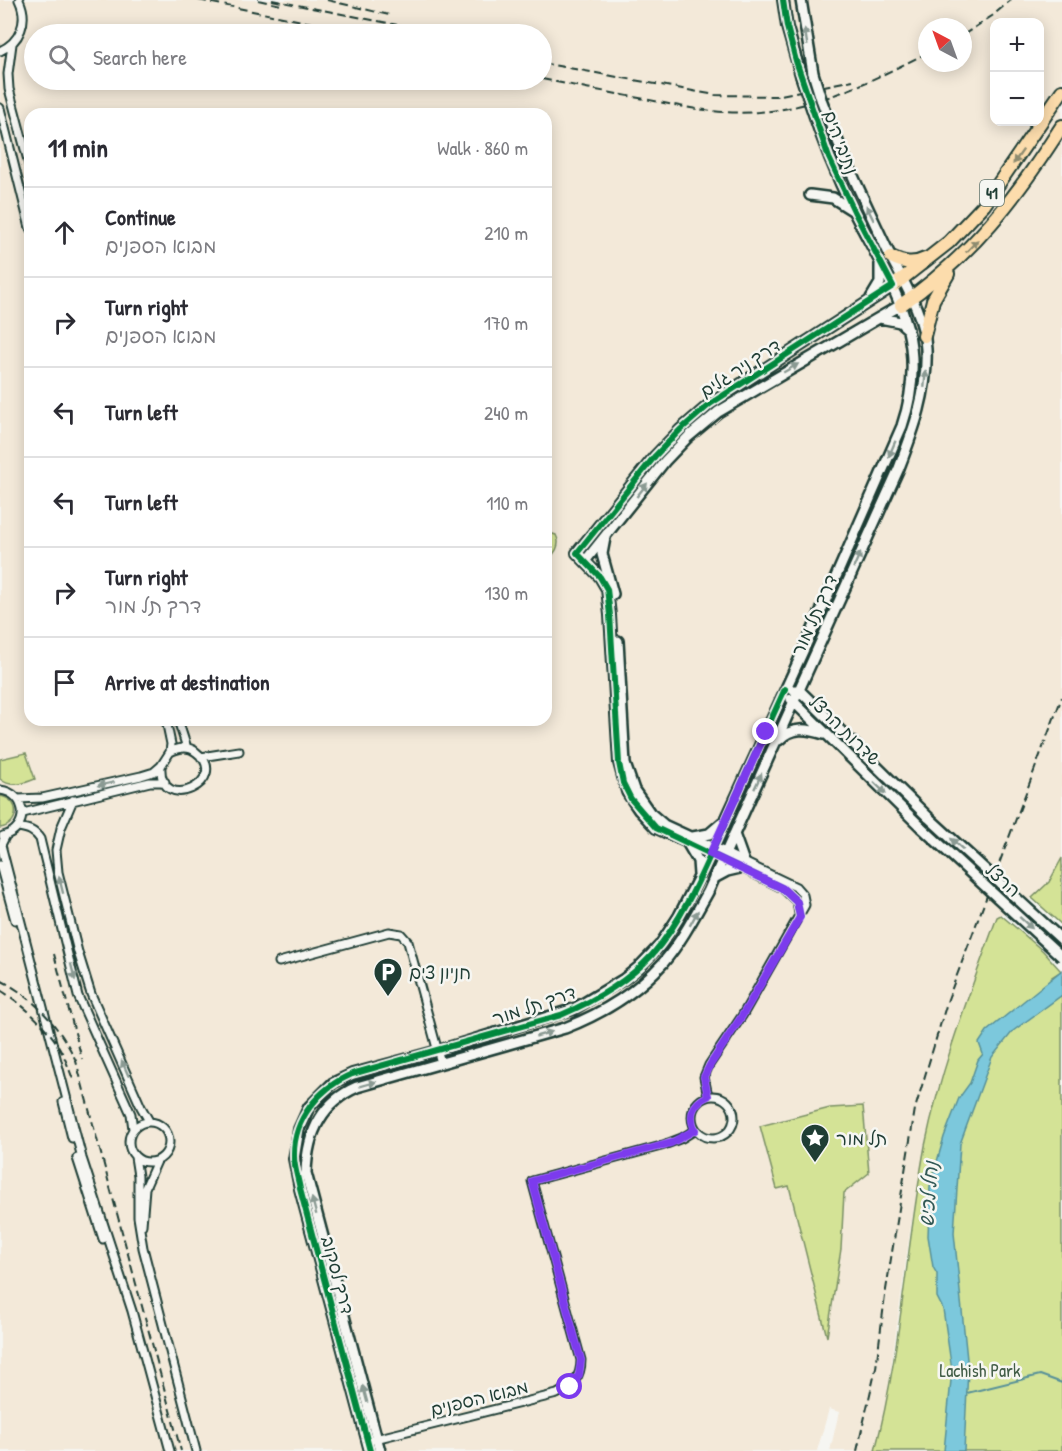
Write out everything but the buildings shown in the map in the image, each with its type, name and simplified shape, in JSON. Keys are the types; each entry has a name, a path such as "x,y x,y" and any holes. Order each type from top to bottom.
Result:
{"highway":[{"name":"41","path":"898,283 949,242 984,205 1062,91"},
{"name":"דרך ניר גלים","path":"906,301 954,263 999,216 1062,126"},
{"path":"891,257 906,263 918,263 934,254"},
{"path":"924,336 933,300 954,263"}],"street":[{"path":"19,0 24,13 23,22 12,44 8,74 9,88 24,145"},
{"path":"774,0 785,19"},
{"name":"נתיבי הים","path":"783,0 785,19 801,76 832,165 878,256 898,283"},
{"name":"נתיבי הים","path":"801,0 809,59 821,99 849,169 891,257 898,283"},
{"path":"0,51 12,44"},
{"path":"0,108 24,204"},
{"path":"810,195 833,198 854,211"},
{"path":"867,303 880,283 881,270 878,256"},
{"name":"דרך תל מור","path":"321,1115 341,1095 357,1087 565,1028 593,1016 648,977 666,959 691,922 714,878 899,468 916,425 925,386 924,336 898,283"},
{"name":"דרך ניר גלים","path":"898,283 710,404 655,456 580,549 588,557 665,461 688,437 718,412 906,301"},
{"name":"דרך תל מור","path":"309,1107 326,1089 352,1074 561,1015 608,990 639,967 660,945 679,916 712,851 905,418 912,385 913,366 906,301"},
{"path":"880,318 900,322 909,331"},
{"path":"605,536 602,554 612,586 614,602 626,771 639,798 650,813 688,840 699,861 699,878"},
{"path":"588,557 607,573"},
{"path":"588,557 607,589 619,764 623,783 631,799 656,828 742,865 782,888 797,902 800,917 704,1077 708,1096"},
{"name":"שדרות הרצל","path":"786,689 799,690 929,818"},
{"name":"שדרות הרצל","path":"786,689 794,703 921,827"},
{"path":"18,799 42,798 154,772 170,752 168,726"},
{"path":"180,726 187,748"},
{"path":"775,744 792,730 806,730 827,736"},
{"path":"161,766 165,782 176,791 194,789 203,781 206,767 196,752 181,748 170,752"},
{"path":"201,757 239,751"},
{"path":"23,813 150,783 165,782"},
{"path":"0,790 11,793 18,799 23,813 18,827 3,836 1,844 82,1158 132,1311 170,1451"},
{"path":"73,800 61,828 56,850 58,872 91,994 149,1121"},
{"path":"688,840 709,834 726,818"},
{"name":"הרצל","path":"929,818 1062,940"},
{"path":"18,827 29,829 40,839 78,996 131,1114 133,1129 129,1144 135,1156 141,1236 196,1451"},
{"name":"הרצל","path":"921,827 1062,957"},
{"path":"734,834 742,865"},
{"path":"0,865 88,1195 126,1301 165,1451"},
{"path":"714,878 742,865"},
{"path":"279,962 389,933 401,934 408,942 441,1063"},
{"path":"714,1095 727,1101 734,1112 734,1124 728,1132 718,1138 705,1137 695,1130 693,1110 701,1099 714,1095"},
{"name":"דרך לסקוב","path":"309,1107 299,1130 294,1159 300,1189 371,1444 380,1451"},
{"name":"דרך לסקוב","path":"321,1115 310,1144 306,1173 371,1444"},
{"path":"133,1129 140,1123 149,1121 163,1127 170,1138 167,1151 157,1161 145,1188 141,1236"},
{"name":"מבוא הספנים","path":"371,1444 557,1394 570,1387 579,1375 581,1360 532,1181 671,1143 695,1130"},
{"path":"135,1156 145,1162 157,1161"}],"shaded area":[{"path":"0,0 1062,0 1062,858 1049,882 1032,898 997,917 953,1043 925,1145 910,1232 884,1419 875,1451 830,1451 839,1412 829,1409 817,1451 0,1451"}],"green space":[{"path":"552,534 558,539 558,546 552,555"},
{"path":"26,753 35,779 22,784 8,784 0,779 0,759"},
{"path":"0,796 12,802 15,812 11,822 0,828"},
{"path":"1062,858 1062,925 1032,898 1049,882"},
{"name":"Lachish Park","path":"1001,915 1043,951 1061,971 1052,977 1062,988 1062,1451 875,1451 891,1376 925,1146 948,1059 997,917"},
{"path":"863,1106 869,1173 844,1193 841,1249 827,1337 789,1186 777,1189 760,1126 830,1108"}],"water":[{"path":"1062,970 1062,995 1013,1031 992,1057 960,1144 954,1233 968,1369 964,1451 944,1451 952,1370 943,1309 937,1297 937,1274 933,1267 928,1236 930,1186 944,1137 959,1098 970,1083 978,1060 983,1054 979,1043 987,1031"}],"waterway":[{"path":"967,1393 1040,1375 1062,1383"}],"railway":[{"path":"198,0 317,24"},
{"path":"258,0 281,5"},
{"path":"272,0 393,24"},
{"path":"327,0 389,15"},
{"path":"972,29 1011,0"},
{"path":"552,81 702,110 744,113 803,105 846,91 918,57"},
{"path":"552,65 715,95 776,96 853,80"},
{"path":"857,1451 876,1368 885,1296 915,1109 948,999 1062,697"},
{"path":"54,954 82,1059"},
{"path":"0,980 24,995 45,1014 76,1061 181,1451"},
{"path":"0,990 23,1007 51,1035 61,1051 74,1082"}],"cycle path":[{"path":"783,0 796,61 829,158 893,286 710,404 655,456 577,553 600,577 607,589 619,763 623,783 631,799 656,828 782,888 797,902 800,917"},
{"path":"370,1451 295,1168 295,1142 303,1117 319,1096 352,1074 561,1015 610,990 643,964 674,926 692,894 785,689"}],"place":[{"name":"חניון צים","path":"388,998"},
{"name":"תל מור","path":"815,1164"}],"route":[{"path":"570,1387 579,1375 581,1360 532,1181 671,1143 695,1130 692,1123 693,1110 701,1099 708,1096 704,1077 800,917 797,902 782,888 710,854 766,732"}],"water label":[{"name":"נחל לכיש","path":"928,1194"}]}
